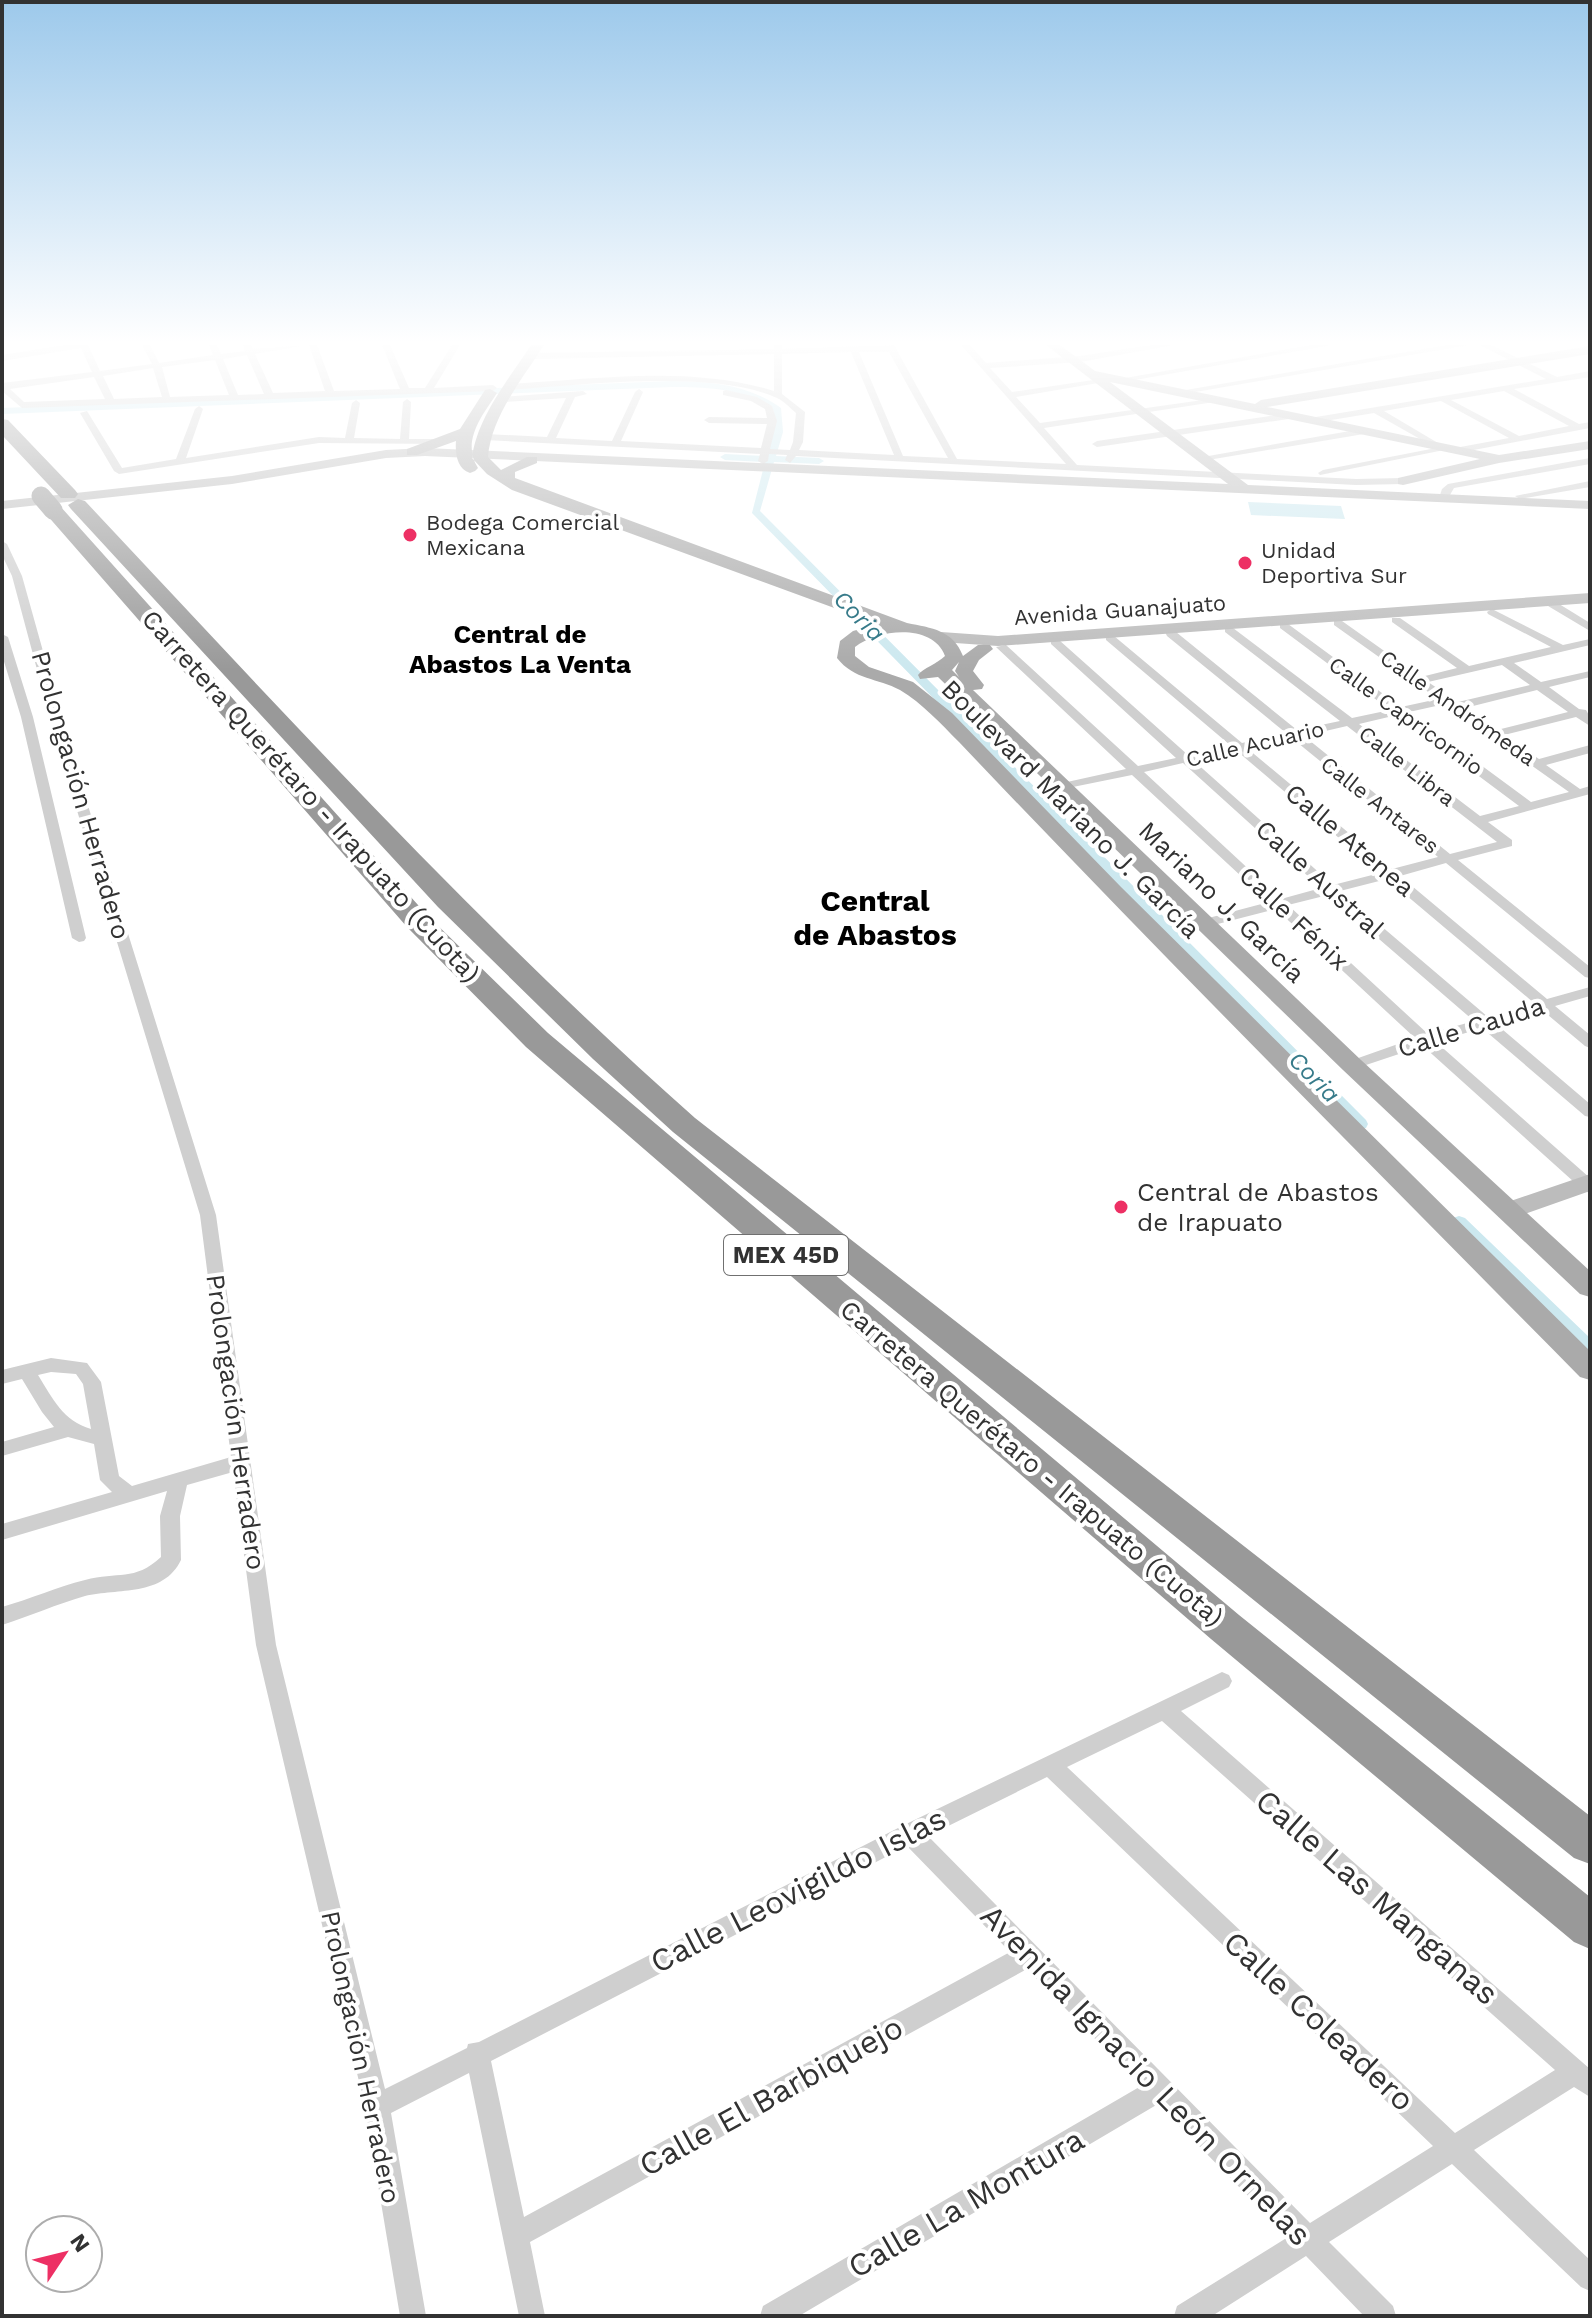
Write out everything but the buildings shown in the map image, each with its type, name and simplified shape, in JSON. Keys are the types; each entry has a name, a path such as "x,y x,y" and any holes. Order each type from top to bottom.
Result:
{"highway":[{"name":"Carretera Querétaro - Irapuato (Cuota)","path":"23,453 54,498 407,909 537,1040 628,1121 1225,1627 1590,1926"},
{"name":"Carretera Querétaro - Irapuato (Cuota)","path":"54,498 244,682 448,902 603,1055 649,1095 1590,1843"},
{"path":"244,682 311,736 350,762"}],"main road":[{"path":"475,453 507,481 824,596 895,628"},
{"path":"475,453 511,494 804,602 847,630 895,628 941,637"},
{"path":"478,453 511,455"},
{"path":"507,481 508,470 532,460"},
{"name":"Boulevard Mariano J. García","path":"847,630 844,650 852,665 876,676 900,678 945,717 1113,892 1590,1369"},
{"name":"Mariano J. García","path":"941,637 949,643 942,668 1056,782 1352,1065 1590,1287"},
{"path":"993,648 967,663 964,671 1043,753 1056,782"},
{"path":"900,678 942,668"}],"street":[{"path":"108,453 119,471 231,453"},
{"path":"180,461 183,453"},
{"path":"2,505 147,491 388,453"},
{"path":"476,453 532,460 953,459 1302,478 1403,489 1440,498 1590,507"},
{"path":"703,453 1247,491 1590,507"},
{"path":"775,453 776,460"},
{"path":"776,460 781,453"},
{"path":"897,453 899,457"},
{"path":"950,453 953,459"},
{"path":"1062,453 1072,465"},
{"path":"1196,453 1247,491 1403,489 1499,459 1537,453"},
{"path":"1202,458 1231,453"},
{"path":"1302,478 1424,453"},
{"path":"1473,453 1499,459"},
{"path":"511,455 776,460"},
{"path":"1440,498 1451,486 1590,461"},
{"path":"1520,496 1590,484"},
{"name":"Prolongación Herradero","path":"2,544 17,576 64,748 208,1215 266,1645 377,2107 413,2316"},
{"name":"Avenida Guanajuato","path":"942,668 993,648 1170,631 1396,620 1551,605 1590,598"},
{"path":"1551,605 1590,628"},
{"name":"Avenida Guanajuato","path":"1551,605 1590,606"},
{"path":"1504,609 1561,648"},
{"name":"Avenida Guanajuato","path":"941,637 962,641 998,641 1504,609"},
{"path":"1396,620 1467,670"},
{"name":"Calle Andrómeda","path":"1338,623 1536,764 1584,792"},
{"name":"Calle Capricornio","path":"1284,626 1529,807"},
{"name":"Calle Libra","path":"1229,630 1507,843 1449,859"},
{"name":"Calle Antares","path":"1170,631 1293,736 1590,974"},
{"path":"2,637 27,717 79,938"},
{"name":"Calle Atenea","path":"1110,638 1590,1043"},
{"name":"Calle Austral","path":"1055,642 1328,888 1590,1112"},
{"path":"1421,680 1590,642"},
{"name":"Calle Fénix","path":"993,648 1136,771 1425,1040 1589,1184"},
{"path":"1504,661 1584,711 1590,722"},
{"name":"Calle Acuario","path":"1056,782 1136,771 1398,711 1541,686 1590,674"},
{"path":"1495,734 1584,711"},
{"path":"1536,764 1590,749"},
{"path":"1478,821 1584,792"},
{"path":"1206,923 1328,888 1449,859"},
{"name":"Calle Cauda","path":"1352,1065 1590,991"},
{"path":"1508,1211 1589,1184"},
{"path":"2,1377 51,1365 81,1368 92,1382 110,1480 129,1495"},
{"path":"26,1371 48,1407 68,1430"},
{"path":"2,1449 68,1430 101,1439"},
{"path":"2,1532 241,1462"},
{"path":"2,1616 89,1587 137,1584 156,1575 171,1560 170,1516 179,1481"},
{"name":"Calle Leovigildo Islas","path":"377,2107 910,1833 1222,1681"},
{"name":"Calle Las Manganas","path":"1164,1709 1582,2078"},
{"name":"Calle Coleadero","path":"1049,1764 1590,2278"},
{"name":"Avenida Ignacio León Ornelas","path":"910,1833 1383,2316"},
{"name":"Calle El Barbiquejo","path":"515,2236 1028,1955"},
{"path":"477,2053 532,2316"},
{"path":"1187,2316 1453,2148 1582,2078"},
{"name":"Calle La Montura","path":"773,2316 1159,2089"}],"water":[{"path":"1248,502 1341,506 1345,519 1251,515"}],"waterway":[{"name":"Coria","path":"770,459 772,453"},
{"path":"725,457 770,459"},
{"path":"770,459 819,461"},
{"name":"Coria","path":"770,459 755,511 1360,1124"},
{"name":"Coria","path":"1459,1222 1590,1349"}],"place":[{"name":"Bodega Comercial Mexicana","path":"410,535"},
{"name":"Unidad Deportiva Sur","path":"1245,563"},
{"name":"Central de Abastos de Irapuato","path":"1121,1207"}],"district":[{"name":"Central de Abastos La Venta","path":"520,649"},
{"name":"Central de Abastos","path":"875,917"}]}
